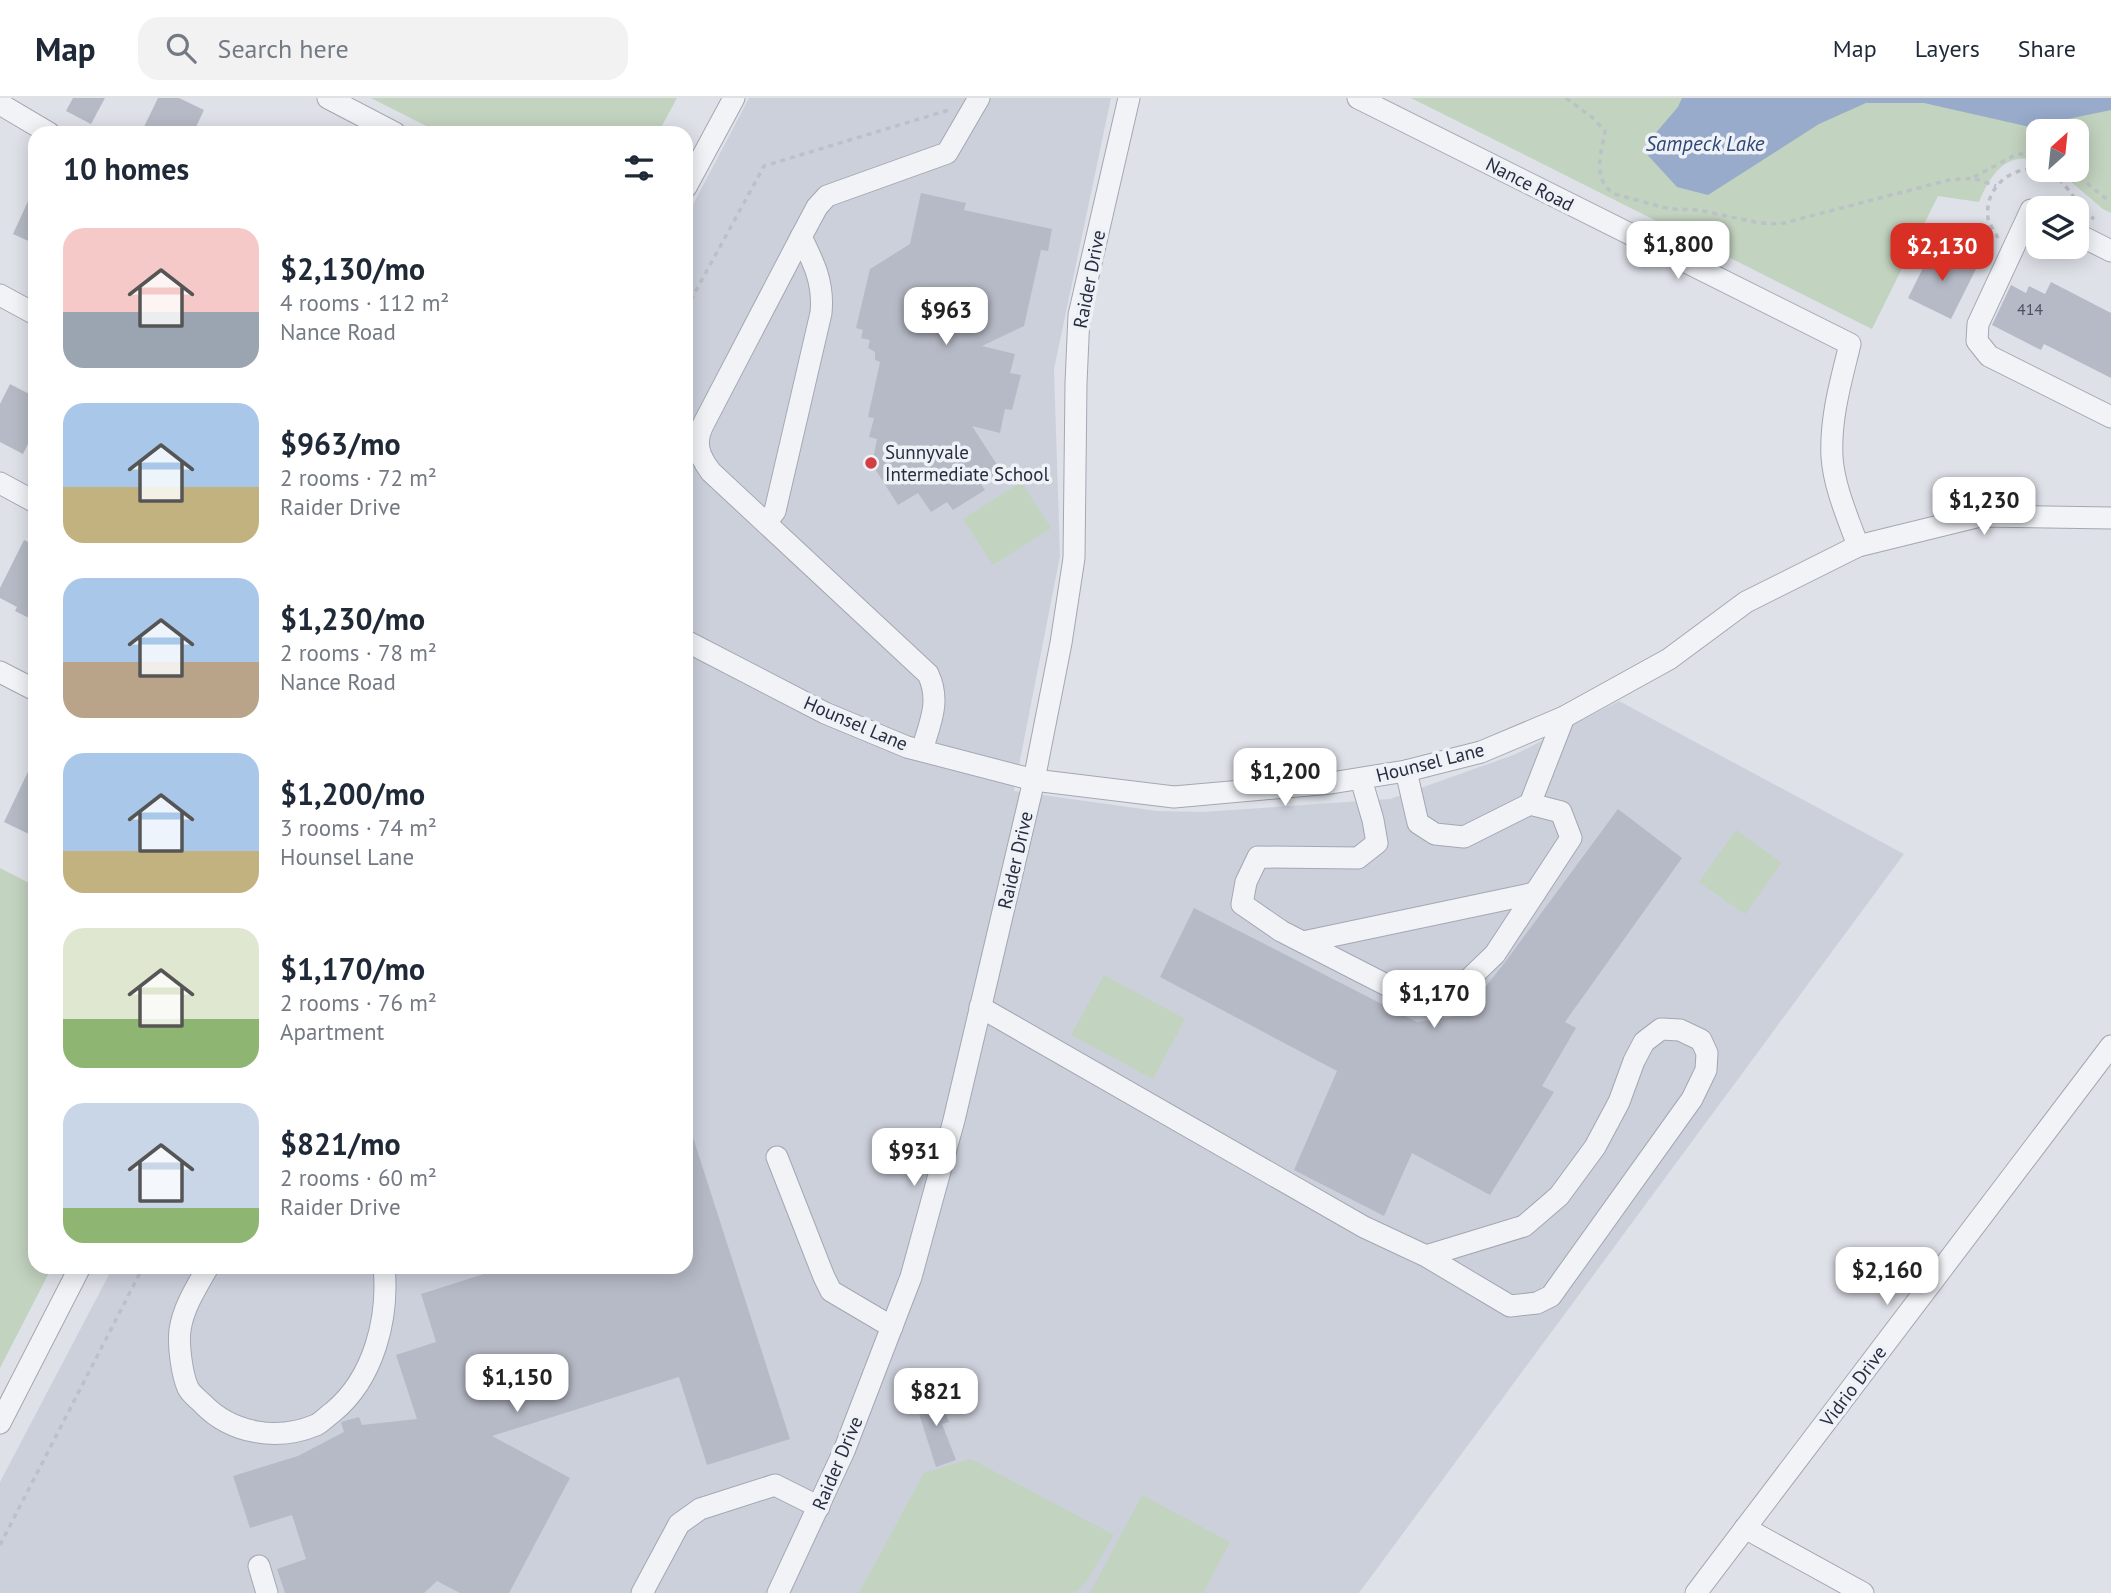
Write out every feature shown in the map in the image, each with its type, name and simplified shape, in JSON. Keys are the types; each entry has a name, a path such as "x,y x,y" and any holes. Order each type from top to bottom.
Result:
{"street":[{"path":"328,98 382,126"},
{"path":"693,174 734,98"},
{"name":"Raider Drive","path":"778,1593 844,1451 915,1264 954,1120 1034,780 1061,643 1074,558 1079,315 1129,98"},
{"name":"Nance Road","path":"1358,98 1850,344 1834,410 1832,458 1842,500 1858,546"},
{"path":"922,750 935,708 934,685 928,674 711,472 698,450 697,440 817,207 827,196 947,153 978,99"},
{"path":"0,104 37,126"},
{"path":"2026,227 1978,324 1977,341 1989,356 2111,417"},
{"path":"766,523 775,511 821,313 822,285 801,237"},
{"path":"2089,240 2111,251"},
{"path":"0,295 28,310"},
{"path":"0,483 28,498"},
{"path":"1858,546 1980,516 2111,518"},
{"name":"Hounsel Lane","path":"693,645 825,713 922,750 1034,780 1174,797 1361,779 1482,752 1564,717 1669,659 1746,602 1858,546"},
{"path":"0,672 28,686"},
{"path":"1530,804 1564,717"},
{"path":"1361,779 1377,843 1358,858 1258,857 1246,882 1242,904 1281,931 1408,996 1465,983 1495,954 1571,838 1561,812 1530,804 1464,837 1436,834 1418,823 1406,771"},
{"path":"1303,942 1535,893"},
{"path":"980,1007 1364,1227 1426,1256 1510,1306 1536,1303 1551,1296 1692,1099 1706,1070 1707,1053 1701,1041 1680,1030 1661,1029 1644,1042 1619,1102 1595,1147 1559,1196 1524,1226 1426,1256"},
{"name":"Vidrio Drive","path":"1696,1593 2111,1046"},
{"path":"778,1157 831,1291 892,1327"},
{"path":"0,1423 76,1274"},
{"path":"204,1274 194,1292 180,1330 180,1354 189,1389 213,1414 248,1431 283,1434 317,1424 345,1402 368,1367 381,1329 386,1291 385,1274"},
{"path":"642,1593 679,1524 700,1509 775,1485 819,1507"},
{"path":"1745,1528 1863,1593"},
{"path":"259,1566 267,1593"}],"path":[{"path":"1566,98 1593,118 1605,131 1599,169 1601,180 1614,194 1670,209 1699,210 1759,223 1780,223 1949,180 1973,178 2017,154 2026,154"},
{"path":"693,296 764,166 978,99"},
{"path":"2011,253 1988,219 1989,204 1996,186 2007,176 2026,170"},
{"path":"1973,178 1996,186"},
{"path":"2064,182 2086,214 2101,223"},
{"path":"2087,182 2111,201"},
{"path":"0,1545 139,1274"}],"shaded area":[{"path":"749,98 1111,98 1054,369 1060,556 1014,791 1157,811 1203,812 1390,799 1516,754 1619,701 1904,854 1359,1593 0,1593 0,1482 109,1274 693,1274 693,205"}],"green space":[{"path":"371,98 677,98 662,126 426,126"},
{"path":"1411,98 2111,98 2111,213 2071,182 2090,182 2090,119 2026,119 2026,159 2008,162 2000,168 1988,183 1979,202 1938,196 1872,329"},
{"path":"1021,482 1051,528 993,565 963,519"},
{"path":"1736,830 1782,863 1745,914 1699,882"},
{"path":"0,868 28,882 28,1274 48,1274 0,1368"},
{"path":"1104,975 1185,1019 1153,1079 1071,1035"},
{"path":"971,1459 1114,1535 1087,1581 1074,1593 859,1593 924,1473"},
{"path":"1142,1495 1230,1542 1203,1593 1090,1593"}],"water":[{"name":"Sampeck Lake","path":"1682,98 2111,98 2111,110 2068,119 2026,119 2026,126 1924,103 1866,103 1819,124 1708,195 1677,187 1642,149 1678,107"}],"building":[{"path":"73,98 105,98 91,124 66,111"},
{"path":"158,98 179,98 204,110 196,126 144,126"},
{"path":"921,193 966,203 964,210 1052,229 1048,251 1041,250 1024,326 982,346 1015,354 1010,373 1021,375 1012,410 1005,409 1000,433 972,426 1001,471 981,484 985,490 953,510 947,502 931,512 918,493 898,505 872,464 877,439 869,437 874,418 868,417 880,362 875,360 875,352 868,348 870,340 861,338 863,330 856,328 870,269 910,244"},
{"path":"28,201 28,241 13,234"},
{"path":"1934,246 1977,267 1951,319 1908,298"},
{"path":"2051,282 2111,313 2111,378 2044,344 2041,350 1992,325 2011,285 2026,293 2029,286 2045,294"},
{"path":"10,384 28,393 28,444 23,454 0,442 0,404"},
{"path":"24,540 28,542 28,618 15,611 17,607 0,598 0,588"},
{"path":"28,772 28,834 4,822"},
{"path":"1618,809 1682,858 1565,1022 1576,1028 1542,1086 1554,1092 1490,1195 1412,1153 1384,1216 1294,1170 1337,1071 1160,977 1194,908 1417,1022 1463,1015"},
{"path":"693,1137 790,1439 707,1465 679,1377 492,1436 570,1478 509,1593 460,1593 437,1581 424,1593 285,1593 277,1569 306,1559 292,1515 250,1528 233,1476 298,1456 344,1432 341,1422 359,1417 362,1425 417,1419 396,1355 436,1342 421,1294 484,1274 693,1274"},
{"path":"939,1393 949,1422 942,1424 956,1460 936,1467 915,1401"}],"place":[{"name":"Sunnyvale Intermediate School","path":"871,463"}]}
